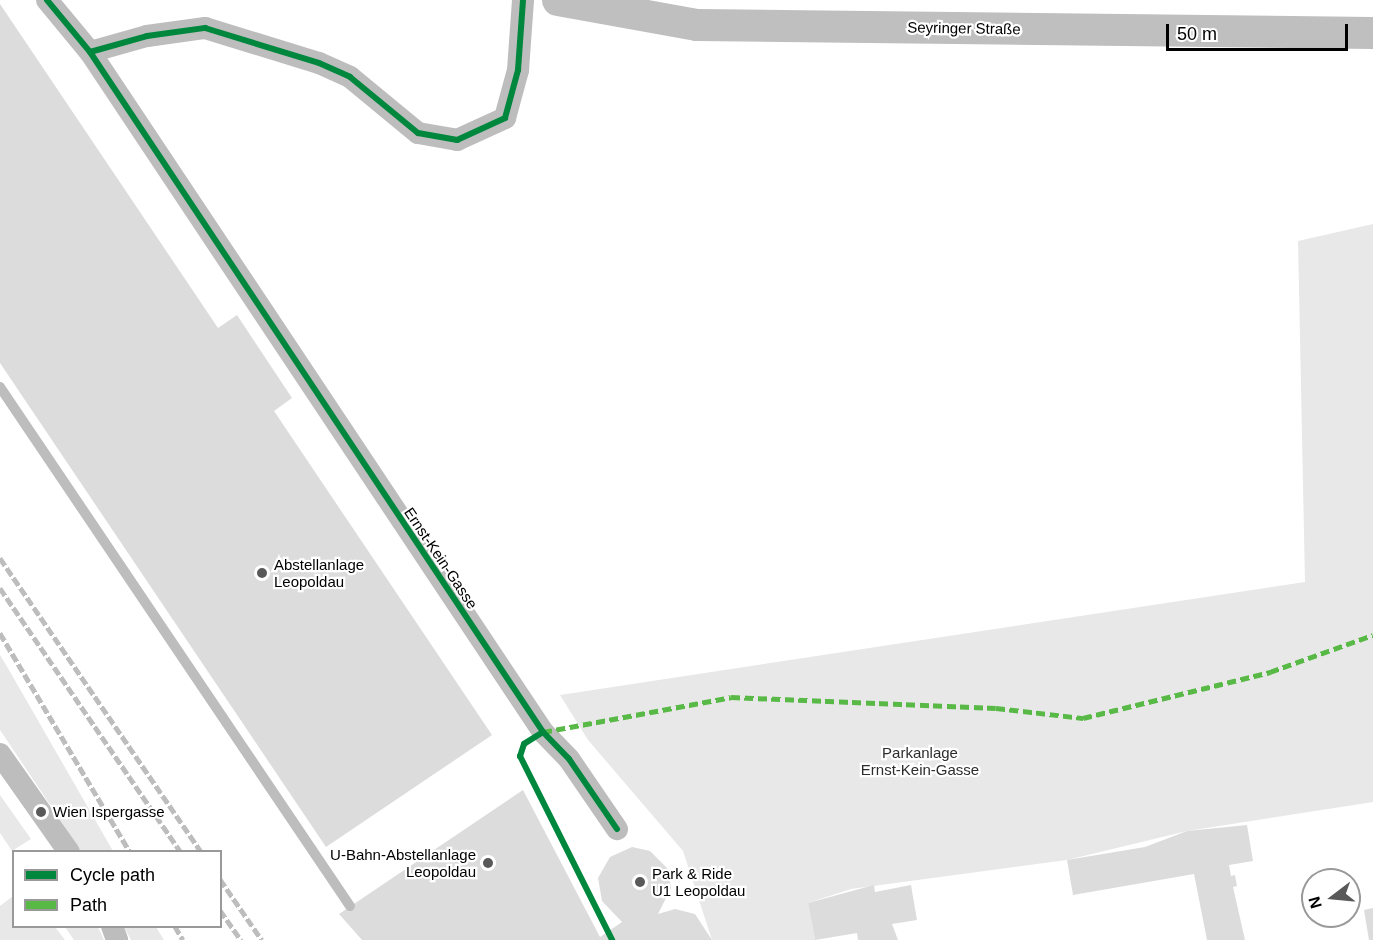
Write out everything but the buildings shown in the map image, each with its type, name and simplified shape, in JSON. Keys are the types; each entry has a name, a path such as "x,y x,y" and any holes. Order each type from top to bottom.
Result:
{"main road":[{"name":"Seyringer Straße","path":"558,0 697,25 1373,33"}],"street":[{"name":"Ernst-Kein-Gasse","path":"47,0 90,52 543,732 569,759 617,829"},
{"path":"90,52 147,36 205,28 319,63 350,77 418,133 457,140 505,118 509,110 518,70 523,0"},
{"path":"0,754 68,850"}],"lane":[{"path":"0,387 350,906"}],"green space":[{"name":"Parkanlage Ernst-Kein-Gasse","path":"1373,224 1373,802 1187,831 1067,860 851,889 808,903 815,940 712,940 683,851 588,740 560,695 1305,582 1298,241"},
{"path":"0,655 112,850 80,850 0,730"},
{"path":"0,795 31,839 12,851 0,833"},
{"path":"12,897 12,928 56,928 65,940 0,940 0,906"},
{"path":"66,928 98,928 104,940 74,940"},
{"path":"125,928 157,928 164,940 131,940"}],"railway":[{"path":"0,558 200,850"},
{"path":"0,588 180,850"},
{"path":"0,633 129,850"},
{"path":"222,882 262,940"},
{"path":"222,913 241,940"},
{"path":"176,928 183,940"}],"marked path":[{"path":"543,732 731,697 996,708 1083,718 1270,672 1373,635"}],"cycle path":[{"path":"47,0 90,52 543,732 569,759 617,829"},
{"path":"90,52 147,36 205,28 319,63 350,77 418,133 457,140 505,118 518,70 523,0"},
{"path":"543,732 524,744 520,756 612,940"}],"place":[{"name":"Abstellanlage Leopoldau","path":"262,573"},
{"name":"Wien Ispergasse","path":"41,812"},
{"name":"U-Bahn-Abstellanlage Leopoldau","path":"488,863"},
{"name":"Park & Ride U1 Leopoldau","path":"640,882"}]}
